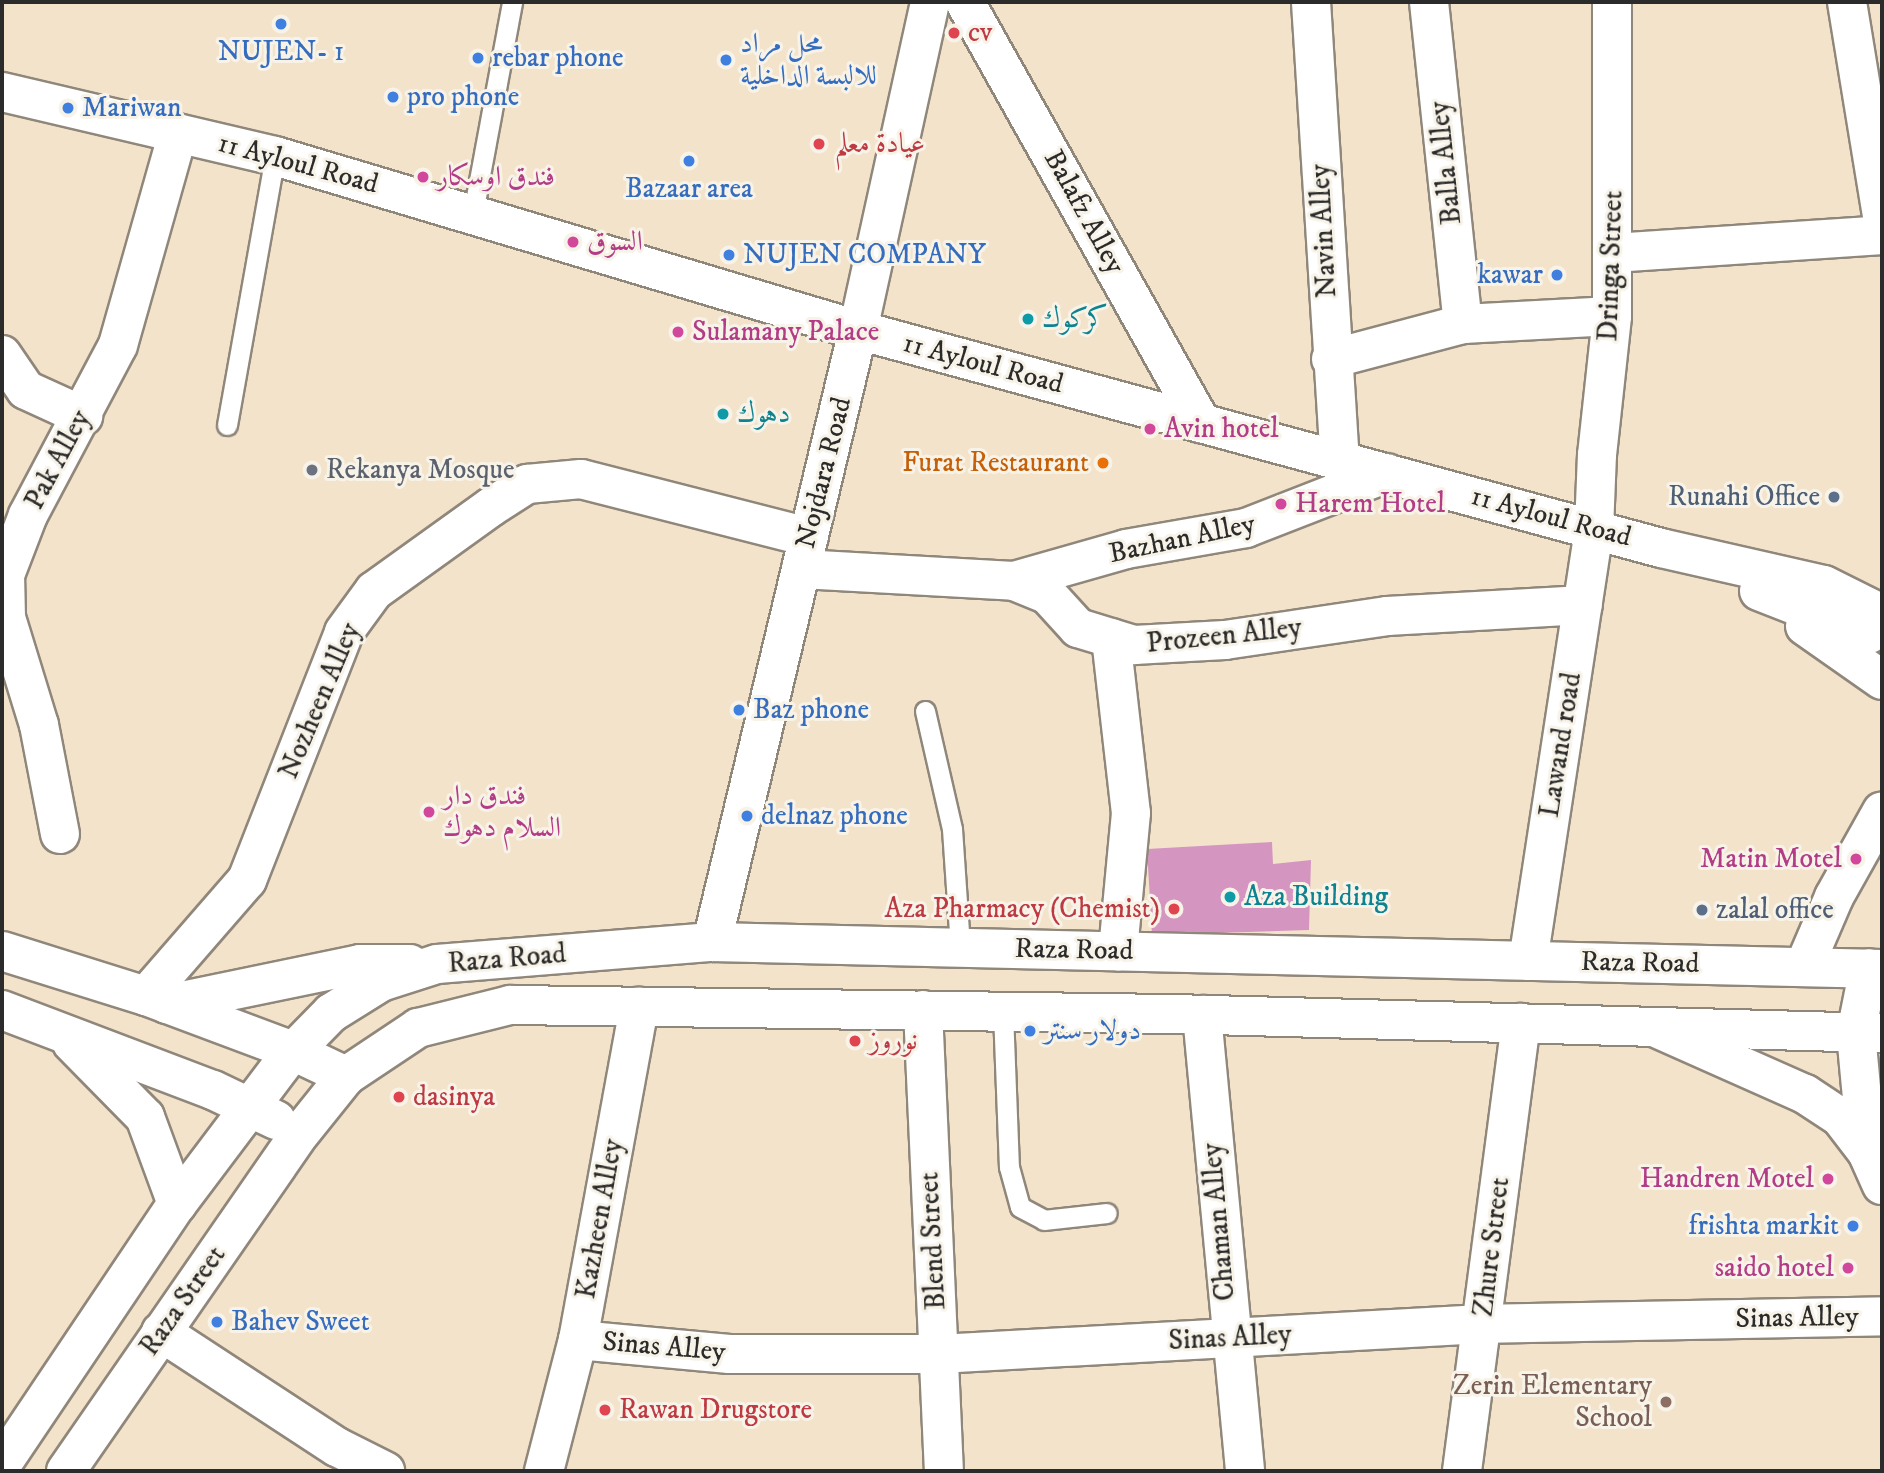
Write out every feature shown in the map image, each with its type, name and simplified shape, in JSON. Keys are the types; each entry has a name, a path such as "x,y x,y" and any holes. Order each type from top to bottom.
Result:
{"main road":[{"name":"Nojdara Road","path":"712,942 858,330 930,2"},
{"name":"Balafz Alley","path":"965,2 1201,423"},
{"name":"Navin Alley","path":"1311,2 1331,359 1340,460"},
{"name":"Balla Alley","path":"1429,2 1463,324"},
{"name":"Dringa Street","path":"1594,529 1597,455 1612,316 1612,2"},
{"path":"1847,2 1882,216"},
{"name":"11 Ayloul Road","path":"2,92 275,156 858,330 1661,548 1825,585 1882,614"},
{"name":"Pak Alley","path":"60,834 39,725 6,618 5,575 28,515 83,416 118,345 178,133"},
{"path":"1613,253 1882,235"},
{"path":"1331,359 1463,324 1612,316"},
{"path":"2,355 26,390 83,416"},
{"name":"Bazhan Alley","path":"1014,581 1126,549 1246,528 1387,473"},
{"name":"Nozheen Alley","path":"156,1000 247,880 344,632 374,591 491,507 527,484 581,479 805,553"},
{"name":"Lawand road","path":"1528,961 1594,529"},
{"path":"1661,548 1722,578 1802,624 1882,680"},
{"name":"Prozeen Alley","path":"805,553 1014,581 1047,594 1078,628 1134,645 1225,640 1388,616 1583,605"},
{"path":"1722,578 1882,640"},
{"path":"1825,585 1882,604"},
{"path":"1111,638 1131,813 1118,951"},
{"path":"1804,967 1834,897 1882,811"},
{"name":"Raza Road","path":"253,1109 293,1051 331,1013 381,982 437,964 712,942 1876,969"},
{"path":"2,951 156,1000 293,1051 346,1076"},
{"path":"156,1000 360,964 437,964"},
{"path":"1874,1168 1869,1033 1876,969"},
{"name":"Raza Road","path":"346,1076 418,1028 510,1005 1202,1015 1869,1033"},
{"name":"Kazheen Alley","path":"544,1471 578,1340 639,1007"},
{"path":"2,1010 55,1028 253,1109 301,1132"},
{"name":"Blend Street","path":"923,1010 944,1471"},
{"name":"Chaman Alley","path":"1202,1015 1229,1338 1245,1471"},
{"name":"Zhure Street","path":"1462,1471 1521,1023"},
{"path":"55,1028 145,1117 177,1205"},
{"path":"1656,1028 1805,1094 1840,1117 1874,1168"},
{"name":"Raza Street","path":"66,1471 301,1132 346,1076"},
{"path":"177,1205 253,1109"},
{"name":"Raza Street","path":"2,1464 177,1205"},
{"name":"Sinas Alley","path":"578,1340 729,1354 939,1354 1482,1324 1882,1316"},
{"path":"161,1332 337,1447 385,1471"}],"lane":[{"path":"473,213 512,2"},
{"path":"227,425 275,156"},
{"path":"926,711 952,829 960,947"},
{"path":"1003,1012 1009,1167 1020,1207 1044,1220 1107,1213"}],"building":[{"name":"Aza Building","path":"1272,842 1273,864 1311,860 1309,930 1152,935 1147,849"}],"place":[{"name":"NUJEN- 1","path":"281,24"},
{"name":"cv","path":"954,33"},
{"name":"rebar phone","path":"478,58"},
{"name":"محل مراد للالبسة الداخلية","path":"726,60"},
{"name":"pro phone","path":"393,97"},
{"name":"Mariwan","path":"68,108"},
{"name":"عيادة معلم","path":"819,144"},
{"name":"Bazaar area","path":"689,161"},
{"name":"فندق اوسكار","path":"423,177"},
{"name":"السوق","path":"573,242"},
{"name":"NUJEN COMPANY","path":"729,255"},
{"name":"kawar","path":"1557,275"},
{"name":"كركوك","path":"1028,319"},
{"name":"Sulamany Palace","path":"678,332"},
{"name":"دهوك","path":"723,414"},
{"name":"Avin hotel","path":"1150,429"},
{"name":"Furat Restaurant","path":"1103,463"},
{"name":"Rekanya Mosque","path":"312,470"},
{"name":"Runahi Office","path":"1834,497"},
{"name":"Harem Hotel","path":"1281,504"},
{"name":"Baz phone","path":"739,710"},
{"name":"فندق دار السلام دهوك","path":"429,812"},
{"name":"delnaz phone","path":"747,816"},
{"name":"Matin Motel","path":"1856,859"},
{"name":"Aza Building","path":"1230,897"},
{"name":"Aza Pharmacy (Chemist)","path":"1174,909"},
{"name":"zalal office","path":"1702,910"},
{"name":"دولار سنتر","path":"1030,1031"},
{"name":"نوروز","path":"855,1041"},
{"name":"dasinya","path":"399,1097"},
{"name":"Handren Motel","path":"1828,1179"},
{"name":"frishta markit","path":"1853,1226"},
{"name":"saido hotel","path":"1848,1268"},
{"name":"Bahev Sweet","path":"217,1322"},
{"name":"Zerin Elementary School","path":"1666,1402"},
{"name":"Rawan Drugstore","path":"605,1410"}]}
